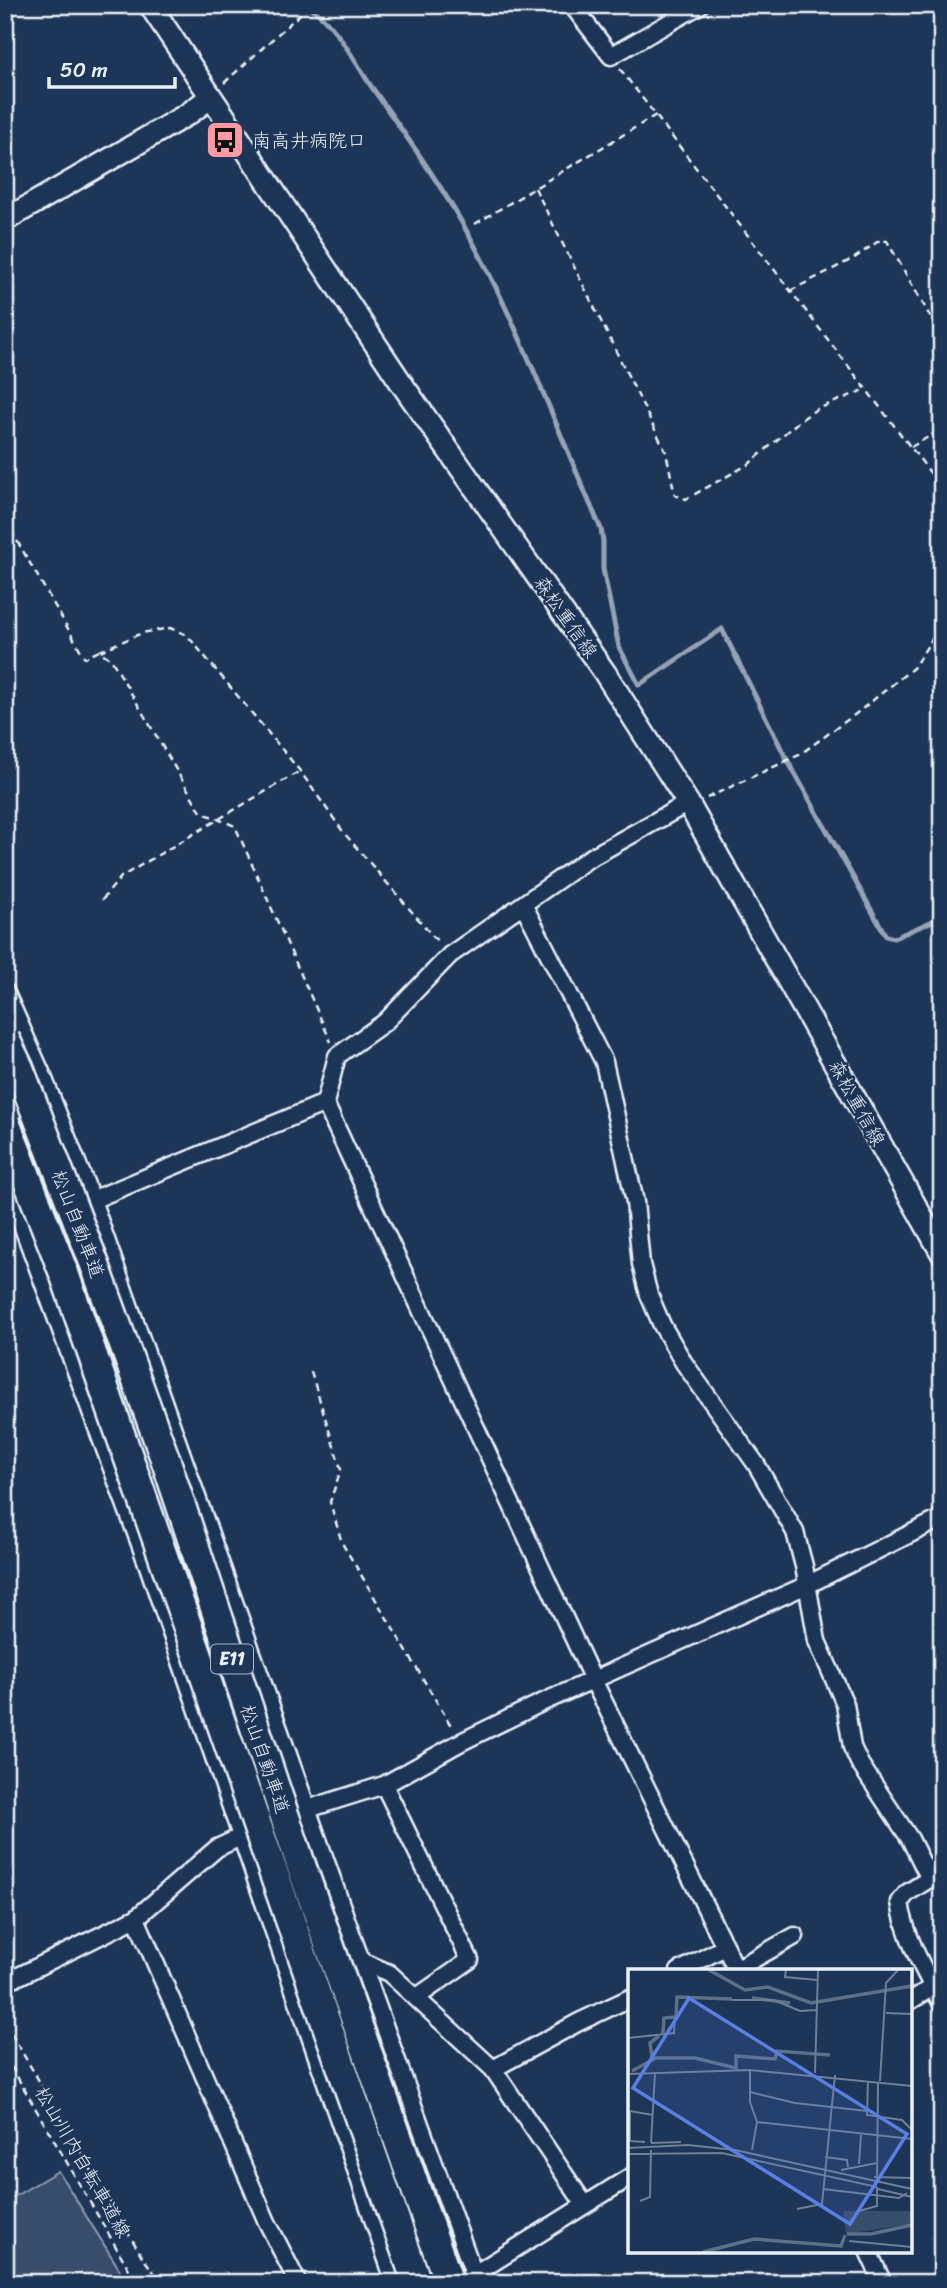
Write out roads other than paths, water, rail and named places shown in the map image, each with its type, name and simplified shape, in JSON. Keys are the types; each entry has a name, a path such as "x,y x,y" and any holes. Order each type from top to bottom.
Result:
{"highway":[{"name":"松山自動車道","path":"5,1039 19,1068 90,1253 162,1452 302,1868 467,2281"},
{"name":"松山自動車道","path":"5,1122 65,1276 417,2283"}],"main road":[{"name":"森松重信線","path":"150,5 404,387 605,673 688,803 942,1254"},
{"path":"5,220 188,114 211,97"}],"street":[{"path":"572,5 611,57 700,5"},
{"path":"688,803 588,859 450,955 384,1022 337,1056 325,1103 594,1682 736,1969"},
{"path":"523,904 604,1062 635,1202 641,1264 649,1296 684,1363 756,1464 795,1532 817,1641 845,1704 852,1747 860,1764 935,1874 907,1893 900,1902 914,1949 937,1984 942,2004"},
{"path":"5,991 44,1079 92,1200 308,1808 467,2281 628,2178"},
{"path":"92,1200 325,1103"},
{"path":"5,1178 147,1563 395,2283"},
{"path":"5,1974 13,1978 19,1976 135,1918 216,1848 240,1836 308,1808 384,1786 461,1742 541,1703 594,1682 807,1585 942,1518"},
{"path":"384,1786 470,1960 417,1997"},
{"path":"135,1918 267,2222 298,2283"},
{"path":"738,1969 795,1936"},
{"path":"683,1969 725,1947"},
{"path":"361,1961 389,1973 493,2068 585,2205"},
{"path":"912,2000 937,1984"},
{"path":"493,2068 628,1999"},
{"path":"869,2253 883,2283"}],"waterway":[{"path":"276,5 281,9 296,5"},
{"path":"304,5 324,18 342,40 423,160 489,272 601,529 603,569 619,647 639,685 722,629 784,754 886,936 894,938 942,917"}],"place":[{"name":"南高井病院口","path":"225,140"}]}
